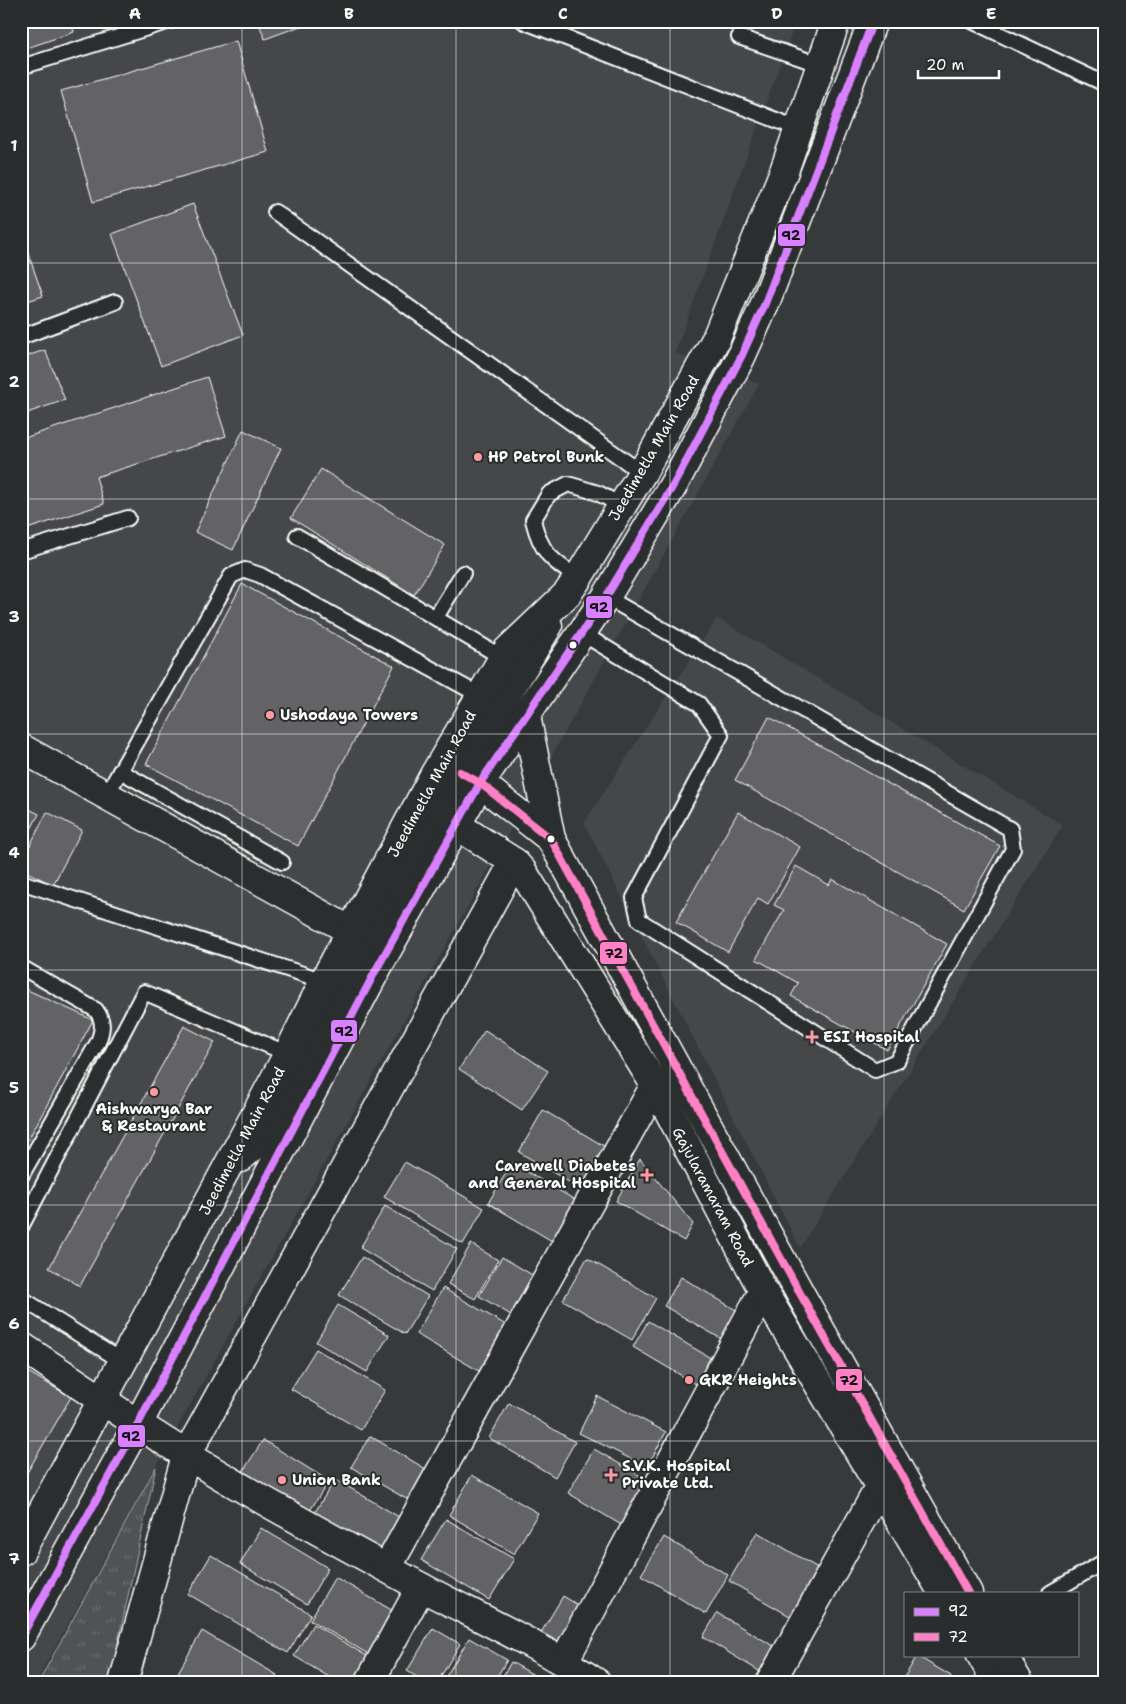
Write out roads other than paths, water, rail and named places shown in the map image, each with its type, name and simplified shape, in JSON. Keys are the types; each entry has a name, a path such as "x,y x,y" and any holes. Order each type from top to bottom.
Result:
{"main road":[{"name":"Jeedimetla Main Road","path":"21,1551 288,1054 350,931 434,775 507,651 572,586 642,473 716,340 784,171 836,21"},
{"name":"Jeedimetla Main Road","path":"21,1637 138,1424 376,970 447,818 470,778 526,716 583,634 674,484 741,357 764,306 873,21"},
{"path":"470,778 572,586"},
{"path":"526,716 551,839"},
{"path":"21,748 350,931"},
{"name":"Gajularamaram Road","path":"470,778 551,839 806,1304 967,1592"},
{"path":"224,1173 268,1134 447,818"},
{"name":"Gajularamaram Road","path":"447,818 514,862 655,1085 763,1291 942,1592"},
{"path":"123,1683 186,1456 514,862"},
{"path":"387,1568 655,1085"},
{"path":"564,1661 763,1291"},
{"path":"21,1346 186,1456 387,1568 564,1661 597,1683"},
{"path":"770,1683 879,1488"},
{"path":"370,1683 421,1586"},
{"path":"982,1656 997,1683"},
{"path":"1004,1656 1019,1683"}],"lane":[{"path":"21,67 170,21"},
{"path":"523,21 799,129"},
{"path":"972,21 1105,84"},
{"path":"738,37 821,65"},
{"path":"275,212 642,473"},
{"path":"21,337 115,302"},
{"path":"572,586 538,541 533,520 550,494 568,484 598,493 622,506"},
{"path":"21,551 128,518"},
{"path":"297,536 503,658"},
{"path":"106,796 231,576 245,570 260,575 481,696"},
{"path":"436,617 463,573"},
{"path":"583,634 699,704 721,735 634,898 639,920 875,1070 897,1061 1013,849 1010,829 606,597"},
{"path":"120,771 282,862"},
{"path":"169,831 182,806"},
{"path":"21,882 324,981"},
{"path":"21,967 96,1010 101,1018 103,1029 98,1042 21,1176"},
{"path":"21,1227 144,992 288,1054"},
{"path":"21,1298 123,1362"},
{"path":"1052,1592 1105,1561"}],"place":[{"name":"HP Petrol Bunk","path":"478,457"},
{"name":"Ushodaya Towers","path":"270,715"},
{"name":"ESI Hospital","path":"812,1037"},
{"name":"Aishwarya Bar & Restaurant","path":"154,1092"},
{"name":"Carewell Diabetes and General Hospital","path":"647,1175"},
{"name":"GKR Heights","path":"689,1380"},
{"name":"S.V.K. Hospital Private Ltd.","path":"611,1475"},
{"name":"Union Bank","path":"282,1480"}]}
